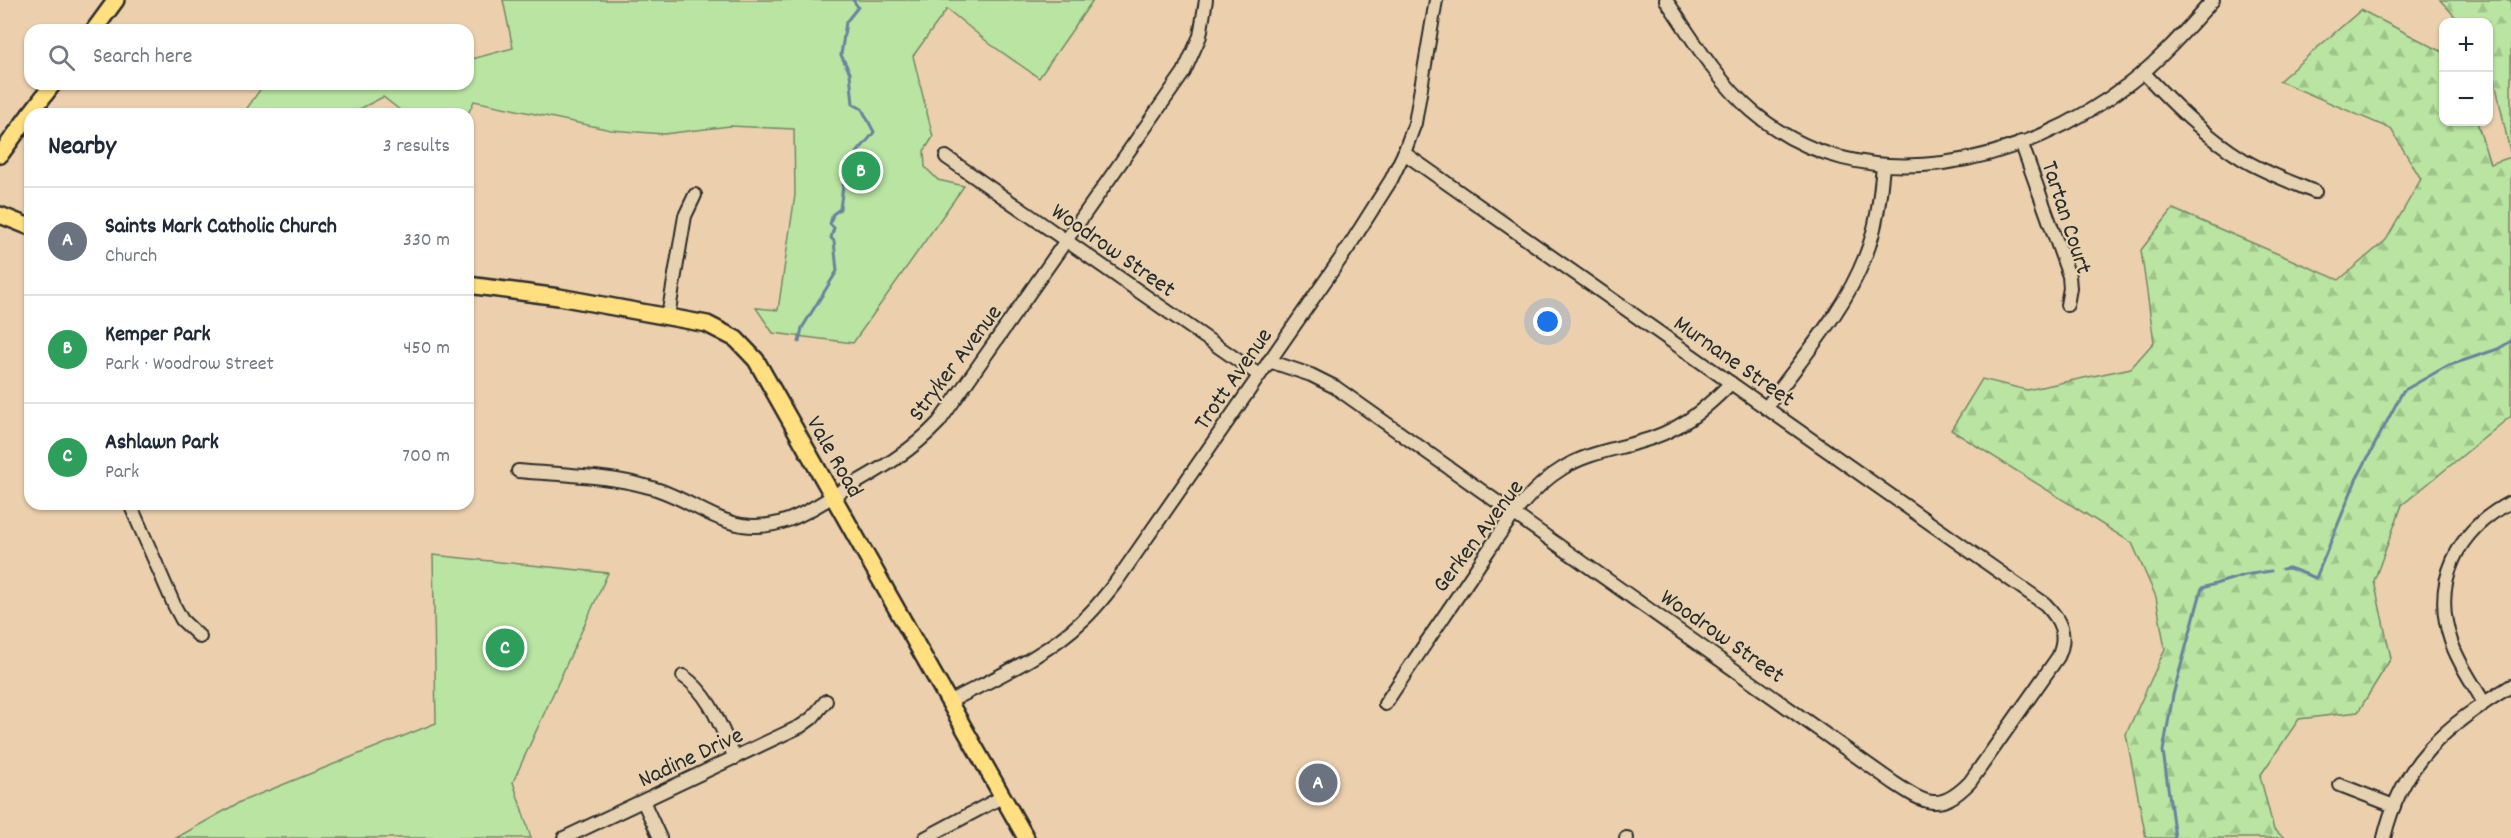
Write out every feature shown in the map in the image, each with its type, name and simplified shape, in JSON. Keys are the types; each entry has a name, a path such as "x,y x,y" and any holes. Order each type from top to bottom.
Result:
{"main road":[{"path":"98,24 116,0"},
{"path":"34,108 48,90"},
{"path":"0,155 24,122"},
{"path":"0,215 24,225"},
{"name":"Vale Road","path":"474,286 559,297 668,316 715,328 736,339 747,348 756,360 1026,838"}],"street":[{"name":"Stryker Avenue","path":"518,471 628,482 649,487 678,497 712,515 743,525 776,524 791,519 834,498 840,492 886,467 921,442 939,422 1184,72 1200,36 1206,0"},
{"name":"Trott Avenue","path":"949,702 1039,652 1070,631 1097,606 1269,362 1348,248 1391,180 1404,153 1421,97 1436,0"},
{"path":"1666,0 1720,77 1740,100 1771,126 1790,138 1826,153 1883,166 1922,166 1956,160 2021,142 2075,119 2102,103 2143,72 2213,0"},
{"path":"2143,72 2181,112 2215,141 2267,172 2315,192"},
{"name":"Tartan Court","path":"2021,142 2068,276 2070,288 2067,305"},
{"name":"Murnane Street","path":"1404,153 2041,601"},
{"name":"Woodrow Street","path":"946,157 1259,375"},
{"path":"1766,408 1842,303 1853,284 1873,234 1883,166"},
{"path":"668,316 685,216 695,195"},
{"name":"Woodrow Street","path":"1269,362 1311,375 1335,387 1916,798 1934,803 1948,800 1959,793 1970,782 2058,657 2064,641 2063,631 2053,612 2041,601"},
{"name":"Gerken Avenue","path":"1385,704 1447,610 1530,494 1564,467 1599,452 1637,443 1675,429 1705,408 1731,383"},
{"path":"2484,703 2452,644 2446,627 2444,593 2454,558 2465,538 2482,520 2511,502"},
{"path":"133,510 175,607 182,620 200,637"},
{"path":"683,676 700,690 709,702 735,758"},
{"path":"2384,838 2394,806 2415,767 2430,747 2464,716 2511,686"},
{"name":"Nadine Drive","path":"564,838 801,726 812,718 826,701"},
{"path":"2340,785 2394,806"},
{"path":"925,838 1002,797"},
{"path":"643,801 660,838"}],"green space":[{"path":"503,0 1093,0 1039,78 990,44 947,9 913,56 933,137 924,151 925,167 938,180 964,186 853,343 773,333 756,308 778,310 795,195 794,129 730,126 664,134 611,130 474,101 471,108 397,108 383,97 362,108 247,108 260,90 474,90 474,58 513,48"},
{"path":"2440,0 2511,0 2511,157 2493,72 2493,18 2456,18"},
{"path":"2361,10 2439,50 2439,126 2478,126 2490,164 2511,157 2511,416 2402,505 2374,581 2391,658 2358,712 2299,719 2260,776 2274,830 2285,838 2146,838 2126,734 2165,649 2156,597 2132,543 1951,430 1982,379 2027,390 2131,368 2154,342 2141,250 2173,209 2339,280 2386,240 2421,179 2391,129 2279,81"},
{"path":"433,555 608,573 513,782 531,838 176,838 240,802 436,723"}],"waterway":[{"path":"799,342 802,328 837,271 834,241 831,238 834,228 830,224 833,214 840,209 844,178 851,173 855,156 874,132 862,109 853,104 850,73 841,55 846,22 858,7 853,0"},
{"path":"2282,569 2289,568 2316,578 2356,480 2403,391 2447,366 2498,349 2511,341"},
{"path":"2175,838 2163,751 2173,695 2202,588 2245,575 2271,571"}],"place":[{"name":"Kemper Park","path":"861,171"},
{"name":"Ashlawn Park","path":"505,648"},
{"name":"Saints Mark Catholic Church","path":"1318,783"}]}
